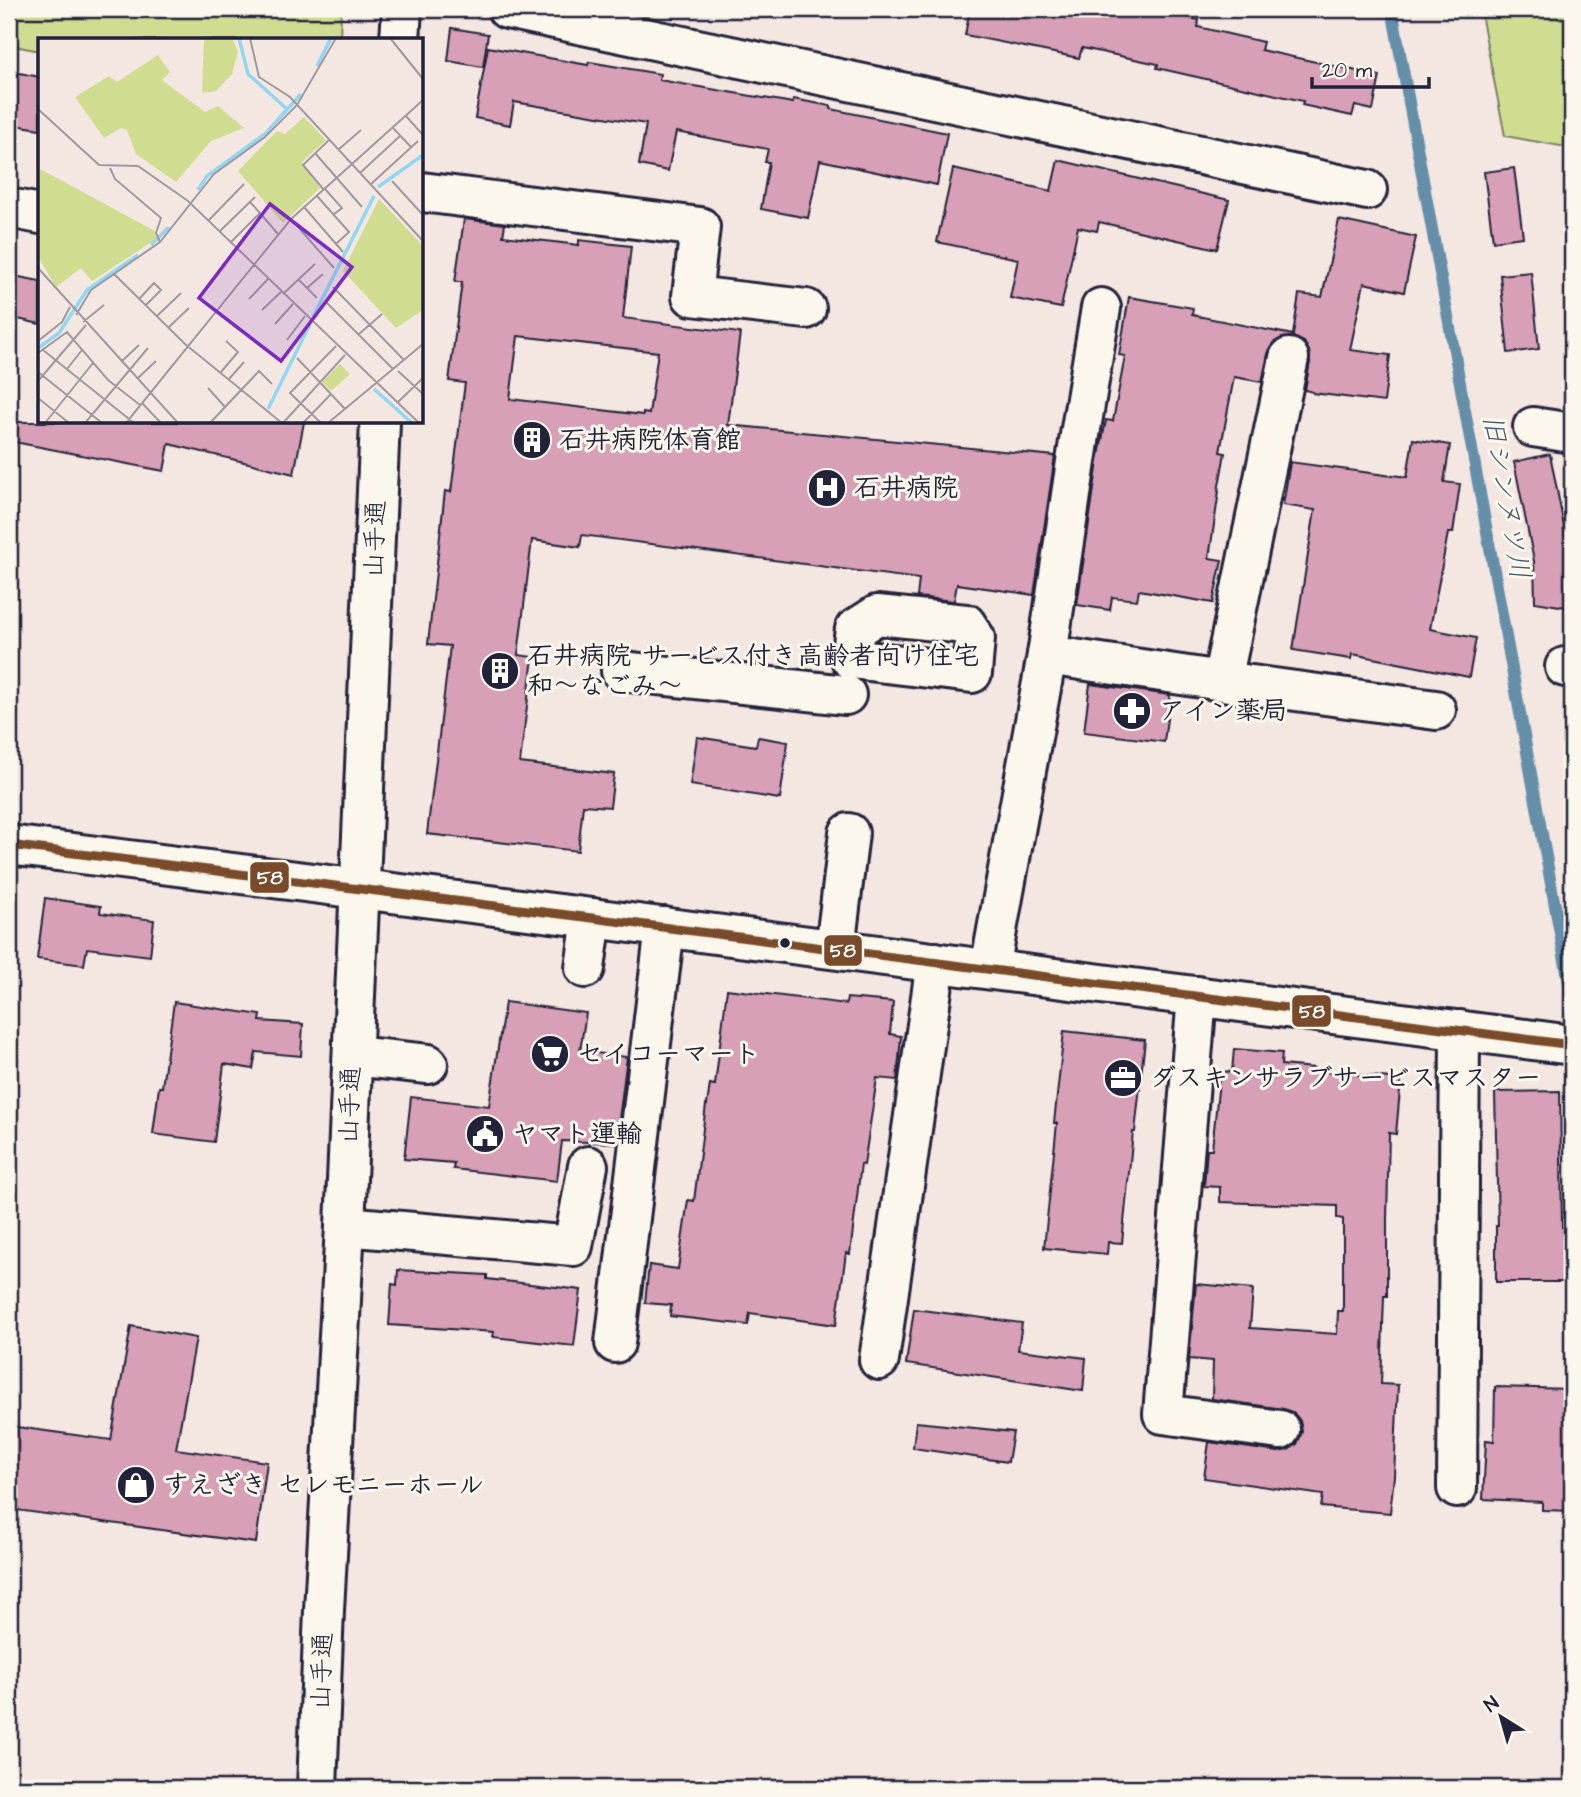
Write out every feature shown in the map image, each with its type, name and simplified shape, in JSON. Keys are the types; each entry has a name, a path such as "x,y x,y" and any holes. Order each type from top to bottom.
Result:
{"street":[{"path":"400,38 402,9"},
{"path":"507,9 1367,190"},
{"path":"424,192 700,227 692,296 806,309"},
{"path":"9,208 38,215"},
{"path":"990,969 1047,655 1101,308"},
{"path":"1222,681 1289,358"},
{"name":"山手通","path":"317,1788 353,1056 380,424"},
{"path":"1533,427 1572,433"},
{"path":"621,671 848,677 855,629 877,615 966,624 975,638 972,673"},
{"path":"1047,655 1436,710"},
{"path":"835,949 849,833"},
{"path":"9,845 1572,1045"},
{"path":"585,968 592,918"},
{"path":"615,1343 665,928"},
{"path":"880,1360 936,962"},
{"path":"1198,996 1163,1413 1280,1430"},
{"path":"1457,1488 1460,1030"},
{"path":"353,1056 428,1064"},
{"path":"345,1226 573,1246 587,1166"}],"green space":[{"path":"9,9 341,9 340,38 38,38 38,51 9,45"},
{"path":"1480,9 1572,9 1572,148 1505,136"}],"building":[{"path":"970,9 1140,9 1199,20 1198,27 1263,42 1261,50 1380,76 1373,110 1355,106 1352,116 1302,105 1303,101 1157,68 1158,64 1082,48 1079,58 965,35"},
{"path":"452,28 488,34 483,67 448,61"},
{"path":"488,47 588,65 589,62 660,74 659,80 793,103 793,99 831,106 831,109 947,133 937,185 820,160 808,218 761,209 769,162 765,162 768,149 676,132 668,171 639,165 646,124 514,102 510,125 475,118"},
{"path":"9,71 38,77 38,129 9,124"},
{"path":"1058,160 1229,200 1217,249 1099,222 1097,231 1078,227 1061,308 1010,298 1018,259 937,242 953,169 1051,191"},
{"path":"1514,168 1523,237 1493,241 1484,172"},
{"path":"464,219 505,224 503,236 579,245 579,240 631,246 623,318 740,333 728,425 1055,456 1034,595 957,584 954,601 917,597 919,579 582,535 580,547 532,540 518,655 533,657 520,763 614,774 610,807 583,805 578,851 427,834 450,646 428,644 445,491 451,492 465,383 449,381 462,282 455,282","holes":["518,336 658,352 649,414 510,399"]},
{"path":"1339,220 1416,237 1404,292 1364,283 1350,350 1390,355 1384,402 1305,390 1310,362 1309,351 1304,342 1293,337 1282,338 1273,343 1262,382 1234,377 1220,452 1225,453 1209,558 1222,560 1213,603 1139,590 1137,600 1112,597 1110,610 1077,605 1098,461 1106,420 1113,421 1125,356 1119,355 1129,297 1193,308 1192,315 1293,335 1299,294 1322,297"},
{"path":"1531,272 1539,349 1508,353 1500,275"},
{"path":"9,275 38,281 38,324 9,317"},
{"path":"9,422 304,424 294,474 169,444 164,471 9,441"},
{"path":"1413,439 1450,445 1444,482 1460,484 1453,533 1448,533 1430,629 1476,638 1469,677 1352,654 1351,659 1293,650 1315,510 1283,505 1290,462 1407,477"},
{"path":"1550,454 1569,552 1572,553 1572,608 1535,602 1534,561 1514,462"},
{"path":"1090,684 1170,695 1164,742 1084,732"},
{"path":"697,737 756,746 758,737 788,742 780,799 690,785"},
{"path":"45,898 101,906 100,913 154,920 150,956 87,948 84,965 37,959"},
{"path":"727,989 846,1004 847,998 893,1002 890,1034 901,1036 897,1080 877,1078 864,1165 861,1164 850,1254 846,1253 836,1325 750,1313 748,1325 670,1316 671,1305 645,1303 649,1265 678,1269 688,1200 694,1201 710,1084 715,1085"},
{"path":"174,1002 261,1015 260,1021 303,1024 301,1056 256,1052 253,1069 224,1064 214,1142 153,1134"},
{"path":"505,1002 586,1013 580,1051 627,1057 616,1143 562,1141 557,1181 453,1169 454,1163 404,1159 411,1097 489,1106"},
{"path":"1064,1031 1145,1040 1122,1243 1108,1242 1107,1254 1044,1248"},
{"path":"1234,1049 1282,1053 1281,1065 1314,1068 1314,1071 1401,1079 1396,1134 1389,1133 1387,1296 1384,1296 1381,1384 1398,1385 1390,1513 1321,1507 1323,1495 1204,1478 1209,1442 1278,1452 1297,1444 1302,1432 1300,1421 1294,1413 1284,1409 1212,1399 1213,1361 1189,1359 1196,1284 1253,1289 1250,1328 1337,1334 1338,1311 1343,1311 1343,1219 1337,1218 1337,1206 1220,1202 1220,1187 1204,1186 1207,1149 1212,1149 1220,1071 1232,1072"},
{"path":"1560,1091 1564,1282 1496,1282 1498,1226 1495,1092"},
{"path":"398,1270 487,1275 487,1279 581,1290 574,1346 493,1337 494,1332 389,1325 392,1284 397,1285"},
{"path":"914,1309 1022,1323 1018,1350 1086,1358 1083,1391 906,1364"},
{"name":"すえざき セレモニーホール","path":"131,1326 196,1338 176,1449 267,1462 256,1543 9,1509 9,1426 111,1440"},
{"path":"1495,1387 1572,1389 1572,1511 1542,1510 1542,1502 1483,1499 1486,1440 1494,1441"},
{"path":"916,1422 1013,1432 1008,1462 913,1448"}],"waterway":[{"name":"旧シンヌツ川","path":"1392,9 1571,994"}],"transit line":[{"name":"58","path":"9,845 1572,1045"}],"place":[{"name":"石井病院体育館","path":"532,440"},
{"name":"石井病院","path":"827,488"},
{"name":"石井病院 サービス付き高齢者向け住宅 和～なごみ～","path":"500,671"},
{"name":"アイン薬局","path":"1132,711"},
{"name":"セイコーマート","path":"550,1054"},
{"name":"ダスキンサラブサービスマスター","path":"1123,1078"},
{"name":"ヤマト運輸","path":"485,1134"},
{"name":"すえざき セレモニーホール","path":"136,1485"}]}
